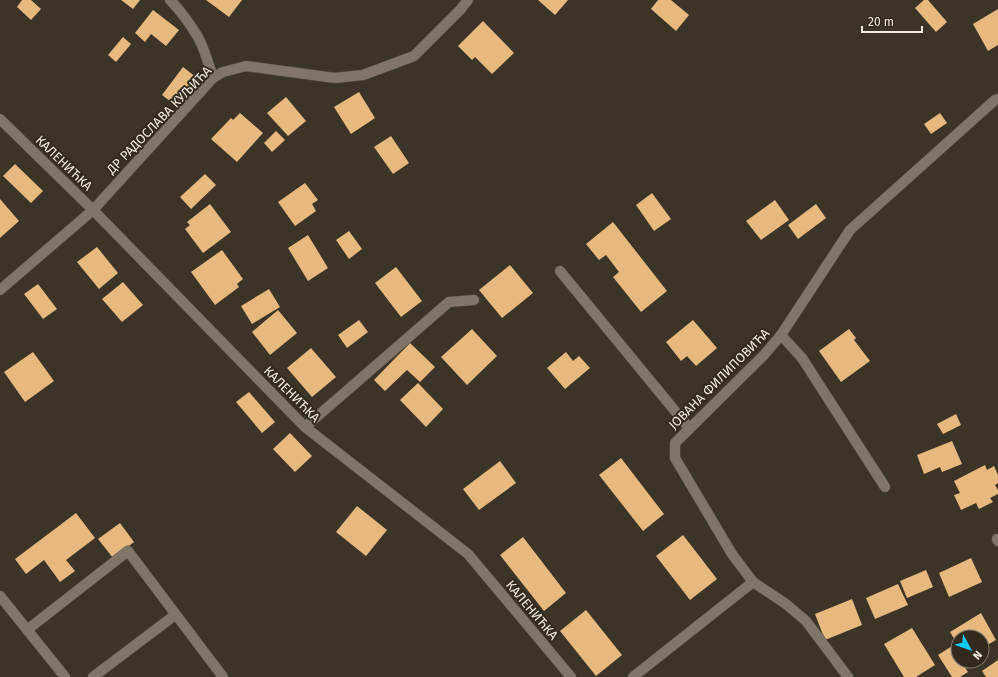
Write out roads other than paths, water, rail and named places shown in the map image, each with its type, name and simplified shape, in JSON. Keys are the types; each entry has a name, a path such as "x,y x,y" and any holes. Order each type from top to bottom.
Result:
{"street":[{"path":"170,0 199,38 213,78"},
{"name":"ДР РАДОСЛАВА КУЉИЋА","path":"0,290 93,210 213,78 223,72 246,66 335,78 363,75 414,56 468,0"},
{"name":"ЈОВАНА ФИЛИПОВИЋА","path":"848,677 806,621 786,604 753,582 732,554 675,458 675,442 764,355 782,335 850,230 998,99"},
{"name":"КАЛЕНИЋКА","path":"0,119 93,210 305,427 468,554 571,677"},
{"path":"560,271 689,428"},
{"path":"305,427 449,302 474,300"},
{"path":"782,335 802,358 885,487"},
{"path":"27,630 128,551 223,677"},
{"path":"633,677 753,582"},
{"path":"0,596 66,677"},
{"path":"93,677 175,615"}]}
